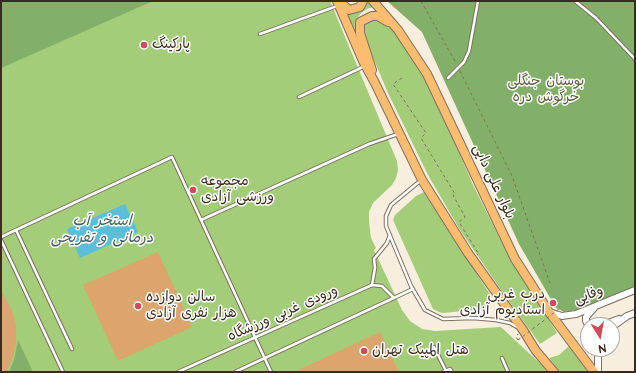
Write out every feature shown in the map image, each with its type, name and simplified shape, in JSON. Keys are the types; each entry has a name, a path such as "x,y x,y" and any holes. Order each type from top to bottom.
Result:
{"main road":[{"path":"338,3 350,10 360,7 363,1"},
{"name":"بلوار علی دایی","path":"373,1 398,30 428,74 515,259 553,309 594,372"},
{"path":"338,3 365,66 375,83 422,180 468,253 526,331 536,350 549,368 554,372"},
{"path":"375,83 360,33 360,22 372,16 378,16 398,30"}],"street":[{"name":"وفایی","path":"553,309 562,316 568,316 595,307 635,290"},
{"path":"586,317 595,307"},
{"path":"620,319 635,313"},
{"path":"620,321 627,316"},
{"path":"598,357 598,372"}],"lane":[{"path":"448,78 464,62 469,50 478,1"},
{"path":"575,1 596,18 635,59"},
{"path":"260,34 338,3"},
{"path":"299,97 365,66"},
{"path":"201,220 369,144 400,134"},
{"path":"64,372 1,238 172,158 271,372"},
{"path":"422,180 391,204 386,216 386,226 413,289 424,310 443,319 473,318 496,320 510,323 526,331"},
{"path":"16,230 72,349"},
{"path":"390,235 387,242 374,259 375,268 372,285 382,286 394,298"},
{"name":"ورودی غربی ورزشگاه","path":"178,372 372,285"},
{"path":"235,372 413,289"},
{"path":"434,347 444,371 450,369 452,372"},
{"path":"502,358 508,372"}],"path":[{"path":"421,1 458,67 512,176 550,283"},
{"path":"402,78 393,84 426,133 421,138 455,194 453,195 465,217 459,222 481,260"},
{"path":"516,336 518,340 559,309 553,309"}],"green space":[{"name":"مجموعه ورزشی آزادی","path":"1,1 330,1 397,161 398,170 396,178 392,185 373,203 369,212 369,222 371,238 376,248 374,250 402,310 410,321 422,329 435,331 501,327 546,369 545,372 1,372"},
{"path":"1,1 153,1 1,68"},
{"path":"365,1 372,1 378,7 369,8 362,12 357,18 355,24 357,35 347,12"},
{"name":"بوستان جنگلی خرگوش دره","path":"387,1 635,1 635,287 577,310 564,312 556,308 519,244 422,32"},
{"path":"374,19 384,22 394,30 414,58 434,95 473,185 507,253 557,333 540,344 460,230 428,175 388,93 364,36 364,28 367,21"},
{"path":"424,192 491,296 492,302 489,307 485,309 443,313 433,309 393,220 395,215 416,196"},
{"path":"18,340 33,372 9,372 14,360"},
{"path":"569,346 588,372 560,372 549,358 559,355"}],"water":[{"name":"استخر آب درمانی و تفریحی","path":"125,204 138,232 80,258 67,229"}],"building":[{"name":"سالن دوازده هزار نفری آزادی","path":"158,252 192,327 118,361 83,285"},
{"path":"1,291 12,310 16,325 16,340 13,357 7,372 1,372"},
{"name":"هتل المپیک تهران","path":"380,332 399,372 294,372"}],"place":[{"name":"پارکینگ","path":"144,45"},
{"name":"مجموعه ورزشی آزادی","path":"193,190"},
{"name":"درب غربی استادیوم آزادی","path":"553,303"},
{"name":"سالن دوازده هزار نفری آزادی","path":"138,306"},
{"name":"هتل المپیک تهران","path":"364,351"}]}
